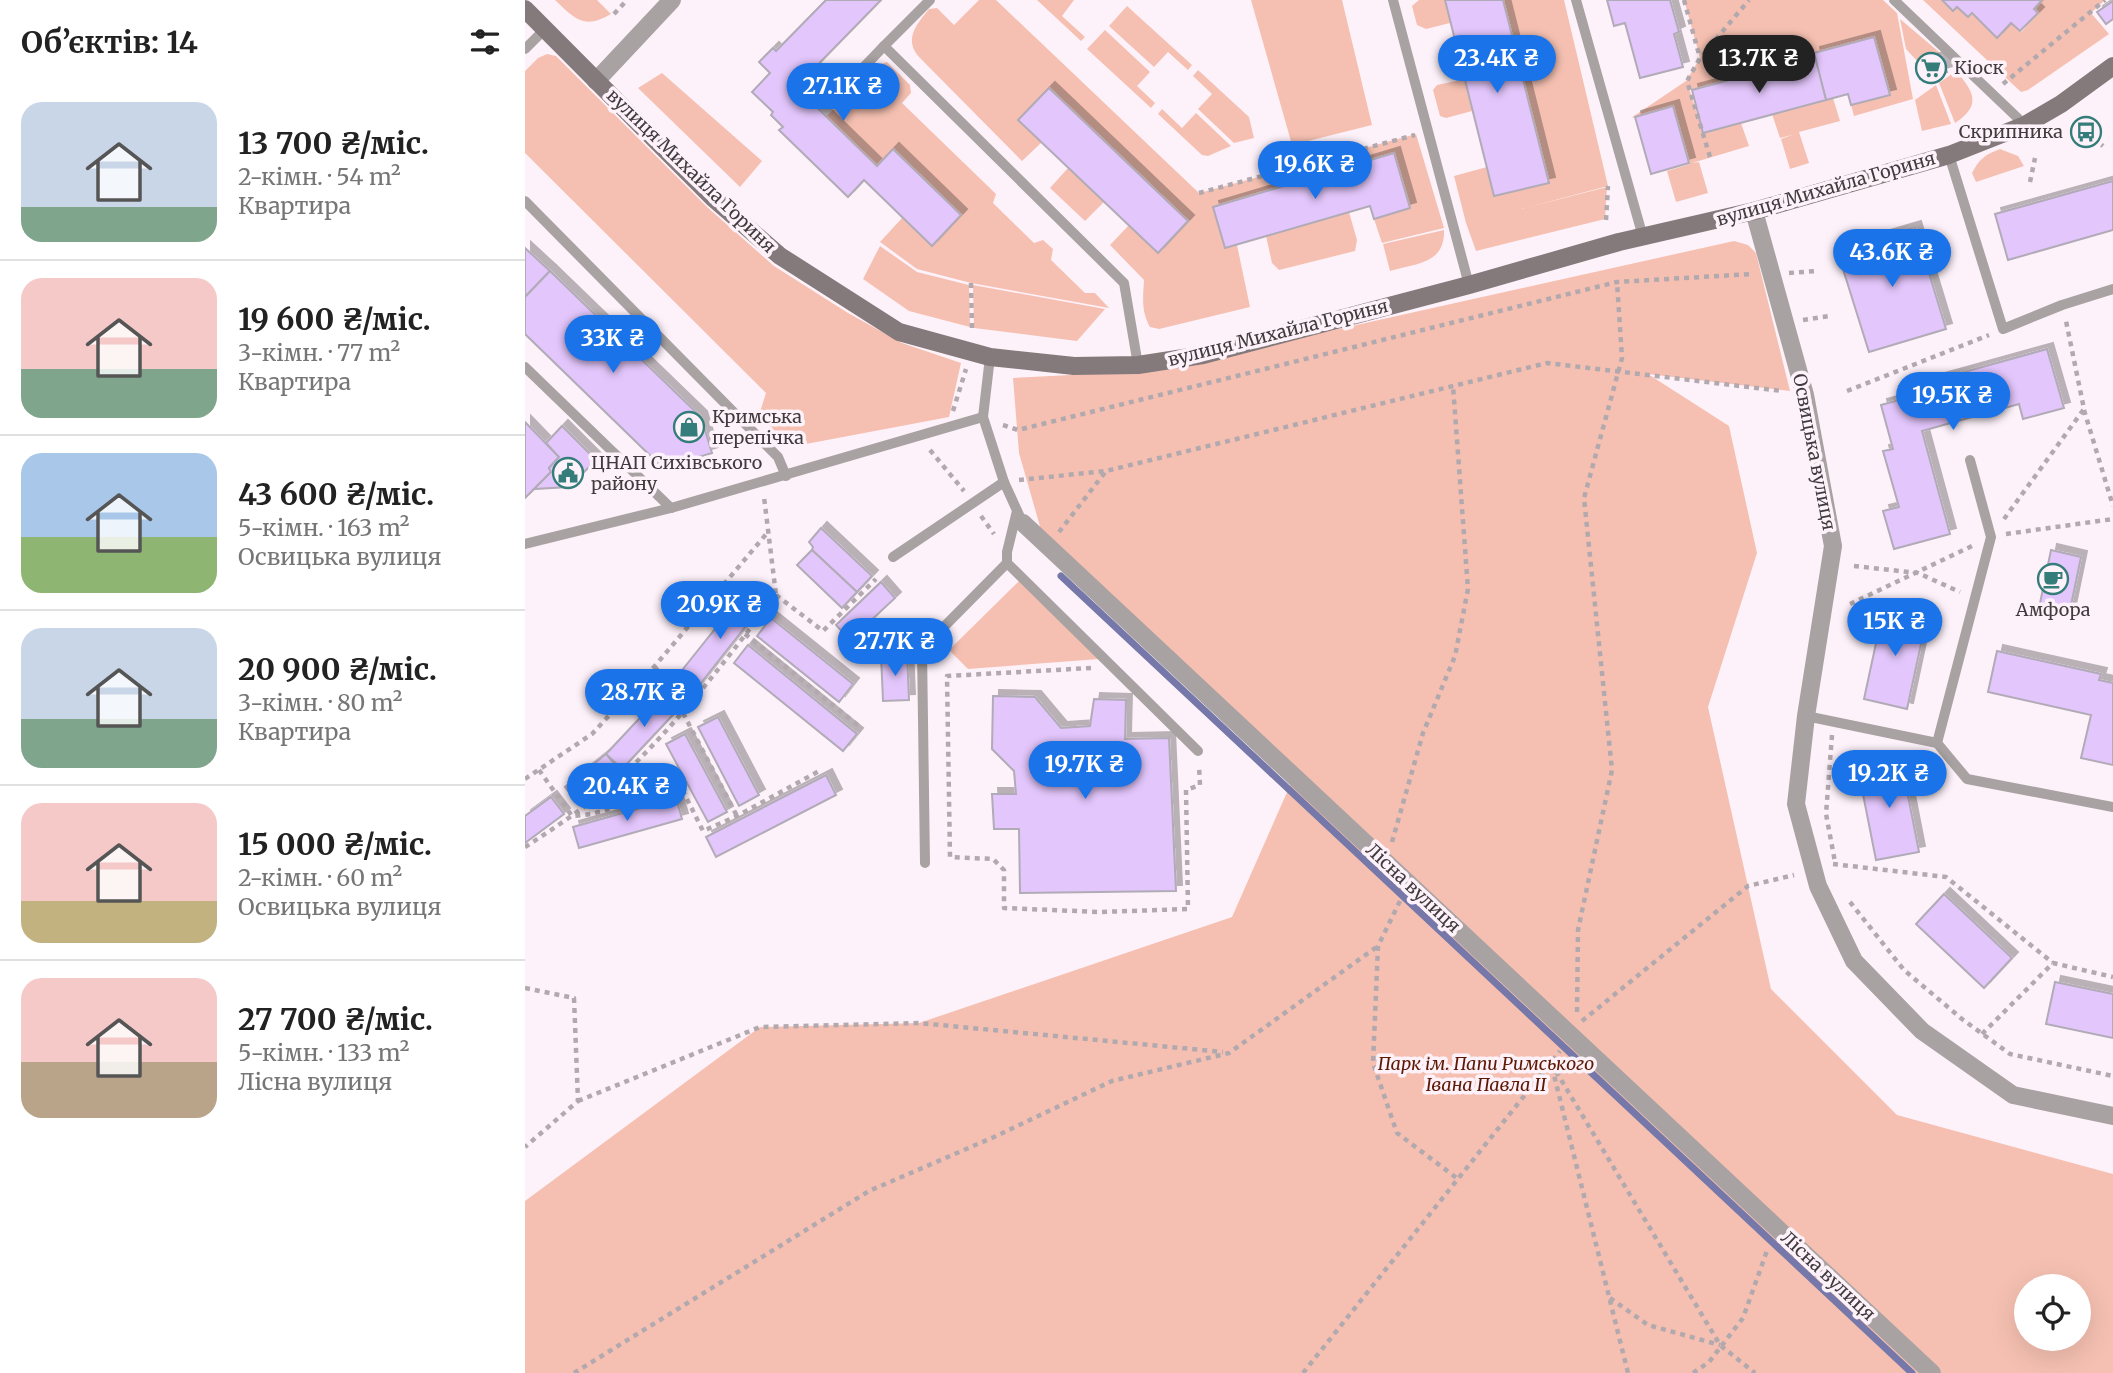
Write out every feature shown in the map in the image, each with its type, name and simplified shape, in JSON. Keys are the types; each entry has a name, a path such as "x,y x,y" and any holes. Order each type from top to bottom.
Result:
{"street":[{"path":"596,81 672,0"},
{"name":"вулиця Михайла Гориня","path":"525,9 713,198 780,256 899,332 991,356 1074,366 1138,365 1203,355 1643,237 1754,211 1949,155 2025,125 2061,104 2113,66"},
{"name":"Освицька вулиця","path":"1754,211 1805,395 1833,546 1806,716 1796,804 1818,886 1854,961 1922,1031 2013,1095 2113,1116"},
{"name":"Лісна вулиця","path":"1020,517 1048,547 1932,1373"}],"lane":[{"path":"838,93 930,0"},
{"path":"1393,0 1469,285"},
{"path":"1576,0 1643,237"},
{"path":"1894,0 2025,125"},
{"path":"525,50 545,29"},
{"path":"884,46 1124,282 1138,365"},
{"path":"1949,155 2003,329 2062,305 2113,289"},
{"path":"525,201 778,457 786,476"},
{"name":"Лісна вулиця","path":"991,356 983,417 1004,482 1020,517"},
{"path":"525,367 671,508"},
{"path":"525,544 763,483 983,417"},
{"path":"1937,743 1991,537 1970,460"},
{"path":"893,557 1004,482"},
{"path":"925,863 922,649 1007,563 1007,552 1020,517"},
{"path":"1007,563 1198,751"},
{"path":"1806,716 1937,743 1967,779 2113,807"}],"path":[{"path":"614,14 627,0"},
{"path":"1684,0 1700,58"},
{"path":"1710,158 1686,81 1700,58 1749,0"},
{"path":"1990,91 2010,80 2105,0"},
{"path":"2086,132 2103,146"},
{"path":"1199,193 1416,134"},
{"path":"2030,181 2035,158"},
{"path":"1607,220 1608,186"},
{"path":"983,417 1019,430 1617,282 1773,273"},
{"path":"1617,282 1622,358 1584,498 1612,770 1578,930 1576,1026 1748,886 1835,863 1946,877 2053,964 2113,977"},
{"path":"971,283 972,330"},
{"path":"2062,305 2084,409 2113,506"},
{"path":"1847,391 2003,329"},
{"path":"1004,482 1107,471 1547,363 1805,395"},
{"path":"951,415 967,365"},
{"path":"1386,863 1423,733 1455,656 1468,589 1453,386"},
{"path":"1991,537 2084,409"},
{"path":"919,437 966,494"},
{"path":"1048,547 1107,471"},
{"path":"763,483 776,595 823,631 876,579"},
{"path":"1850,604 1991,537 2113,519"},
{"path":"525,779 592,734 654,667 768,532"},
{"path":"1854,566 1918,573 1975,599"},
{"path":"525,847 572,816 623,775 683,713 776,595"},
{"path":"745,634 860,727"},
{"path":"654,667 694,700"},
{"path":"1112,667 947,676 950,857 993,859 1004,870 1004,908 1099,912 1188,909 1186,790 1200,785 1198,751"},
{"path":"683,713 737,816"},
{"path":"1833,722 1826,814 1838,876"},
{"path":"539,770 572,816"},
{"path":"572,816 592,814 677,789 684,793 703,831 737,816 821,770"},
{"path":"1848,899 1904,970 2010,1054 2113,1076"},
{"path":"1401,900 1378,946 1373,1063 1397,1133 1458,1179"},
{"path":"574,1373 869,1191 1112,1080 1229,1053 1378,946"},
{"path":"1982,1034 2053,964"},
{"path":"525,988 574,998 578,1101"},
{"path":"525,1147 578,1101 760,1027 919,1023 1229,1053"},
{"path":"1303,1373 1561,1050"},
{"path":"1551,1063 1628,1373"},
{"path":"1551,1063 1720,1345 1755,1373"},
{"path":"1693,1373 1709,1362 1743,1318 1770,1244"},
{"path":"1610,1298 1648,1325 1720,1345"}],"green space":[{"path":"555,0 597,0 611,14 587,22 574,17"},
{"path":"979,0 996,0 1199,193 1416,134 1444,228 1382,243 1374,219 1410,208 1394,154 1213,207 1225,248 1237,245 1250,307 1159,329 1150,327 1144,310 1144,280 1110,245 1129,225 1158,253 1188,221 1042,142 1022,161 920,58 912,45 913,33 929,9 937,8 954,25"},
{"path":"1037,0 1074,0 1062,16 1085,37 1081,41"},
{"path":"1251,0 1342,0 1372,125 1292,145"},
{"path":"1419,0 1445,0 1450,23 1426,29 1417,25 1412,6"},
{"path":"1503,0 1564,0 1608,186 1521,209 1607,187 1605,219 1476,251 1454,176 1487,167 1494,196 1549,183"},
{"path":"1684,0 1883,0 1897,13 1913,99 1854,116 1851,105 1874,37 1814,53 1815,57 1692,90 1688,85 1703,133 1741,123 1749,146 1692,163 1699,162 1708,193 1676,202 1667,171 1690,164 1673,107 1631,118 1686,81 1700,58"},
{"path":"1923,0 1941,0 1953,11 1957,7 1968,18 1972,14 1996,38 2011,23 2021,32 2039,13 2035,8 2043,0 2105,0 2091,13 2109,34 2028,90 2021,92"},
{"path":"1127,6 1192,65 1188,70 1168,52 1154,67 1109,26"},
{"path":"1900,19 1939,52 1941,57 1918,62 1906,49"},
{"path":"1105,30 1150,72 1137,86 1155,103 1151,108 1087,49"},
{"path":"547,54 556,56 707,207 774,266 848,313 902,343 961,363 949,417 790,447 759,415 766,393 525,153 525,71 538,58"},
{"path":"887,62 910,85 911,93 902,103 996,194 993,203 1034,243 1043,240 1053,249 1051,260 1085,293 1095,293 1109,308 971,283 917,269 880,242 902,218 932,245 961,215 894,150 877,166 826,117 877,65"},
{"path":"1198,70 1249,117 1254,138 1234,143 1198,109 1212,94 1193,76"},
{"path":"1956,71 1971,92 1972,104 1955,123 1939,83"},
{"path":"662,73 762,161 740,187 638,88"},
{"path":"1465,79 1472,111 1446,118 1440,116 1433,90 1437,85"},
{"path":"1936,85 1951,124 1922,131 1915,100"},
{"path":"1833,98 1840,121 1799,132 1809,163 1790,169 1781,139 1792,135 1780,138 1772,114"},
{"path":"1162,109 1182,128 1196,113 1231,146 1208,156 1202,155 1158,114"},
{"path":"2000,149 2018,156 2024,166 1976,182 1972,173 1977,164"},
{"path":"1068,168 1104,202 1085,221 1050,188"},
{"path":"1349,212 1357,240 1355,251 1279,270 1272,263 1266,236"},
{"path":"1444,230 1440,250 1434,256 1390,271 1383,244"},
{"name":"Парк ім. Папи Римського Івана Павла ІІ","path":"1734,241 1748,245 1756,253 1790,391 1648,374 1729,426 1757,553 1708,707 1771,989 1897,1115 2113,1174 2113,1373 525,1373 525,1201 760,1027 919,1023 1232,917 1295,774 1043,537 1019,453 1013,378 1150,371"},
{"path":"880,246 917,272 969,285 970,327 909,311 863,279"},
{"path":"973,285 1105,309 1077,341 974,328"},
{"path":"1020,580 1099,659 968,669 949,650"}],"building":[{"path":"826,0 881,0 796,87 877,166 893,149 961,215 932,246 864,180 848,197 779,130 783,127 771,115 773,112 752,92 770,73 759,62 773,48 776,51"},
{"path":"1445,0 1503,0 1549,183 1494,196"},
{"path":"1607,0 1670,0 1679,32 1674,34 1683,67 1640,78 1625,23 1614,26"},
{"path":"1942,0 2042,0 2034,9 2038,13 2020,31 2011,23 1997,38 1972,13 1968,17 1957,7 1953,11"},
{"path":"2113,1 2113,19 2106,24 2097,12"},
{"path":"1874,37 1890,95 1851,105 1848,94 1826,100 1814,53"},
{"path":"1815,57 1826,100 1703,133 1692,90"},
{"name":"Кіоск","path":"1942,57 1947,72 1920,79 1916,64"},
{"path":"1049,88 1188,221 1158,253 1018,120"},
{"path":"1673,106 1689,163 1651,174 1635,117"},
{"path":"1394,153 1410,208 1374,219 1370,206 1225,248 1213,207"},
{"path":"2113,181 2113,230 2008,260 1995,214"},
{"path":"1915,227 1946,329 1869,352 1837,250"},
{"path":"525,248 550,271 525,297"},
{"path":"550,271 701,417 712,453 663,468 525,334 525,297"},
{"path":"2047,349 2064,408 2023,419 2019,404 1922,431 1950,534 1894,549 1883,511 1899,507 1883,451 1893,449 1881,405 1903,399 1899,386 1920,380 1921,384"},
{"path":"525,422 559,457 549,468 551,472 525,498"},
{"path":"562,426 596,460 569,487 534,489 551,472 549,468 559,457 546,443"},
{"path":"821,528 872,576 857,592 812,550 809,542"},
{"path":"812,550 857,592 842,608 797,565"},
{"path":"2051,550 2081,557 2069,615 2039,608"},
{"path":"881,582 895,598 850,640 836,625"},
{"path":"747,589 764,603 693,693 675,679"},
{"path":"1884,606 1927,616 1907,709 1864,699"},
{"path":"771,618 853,684 839,702 757,636"},
{"path":"748,645 857,734 843,751 734,663"},
{"path":"1997,651 2101,674 2099,680 2113,683 2113,765 2081,758 2091,715 1988,692"},
{"path":"907,654 909,700 883,701 881,655"},
{"path":"667,689 683,704 622,769 606,754"},
{"path":"993,696 1035,697 1061,728 1090,726 1094,699 1126,700 1125,739 1169,738 1176,891 1020,893 1019,829 994,829 992,794 1016,794 1014,771 992,749"},
{"path":"718,717 759,795 739,806 698,727"},
{"path":"685,734 727,812 708,822 666,744"},
{"path":"606,754 620,770 578,804 565,787"},
{"path":"1901,760 1919,852 1876,860 1858,769"},
{"path":"826,775 836,795 716,857 706,837"},
{"path":"551,797 564,814 525,843 525,816"},
{"path":"676,798 682,819 579,848 573,827"},
{"path":"1944,894 2012,958 1984,988 1916,924"},
{"path":"2055,982 2113,994 2113,1038 2046,1024"}],"waterway":[{"path":"1061,576 1912,1373"}],"place":[{"name":"Кіоск","path":"1931,68"},
{"name":"Скрипника","path":"2086,132"},
{"name":"Кримська перепічка","path":"689,427"},
{"name":"ЦНАП Сихівського району","path":"568,473"},
{"name":"Амфора","path":"2053,579"}]}
